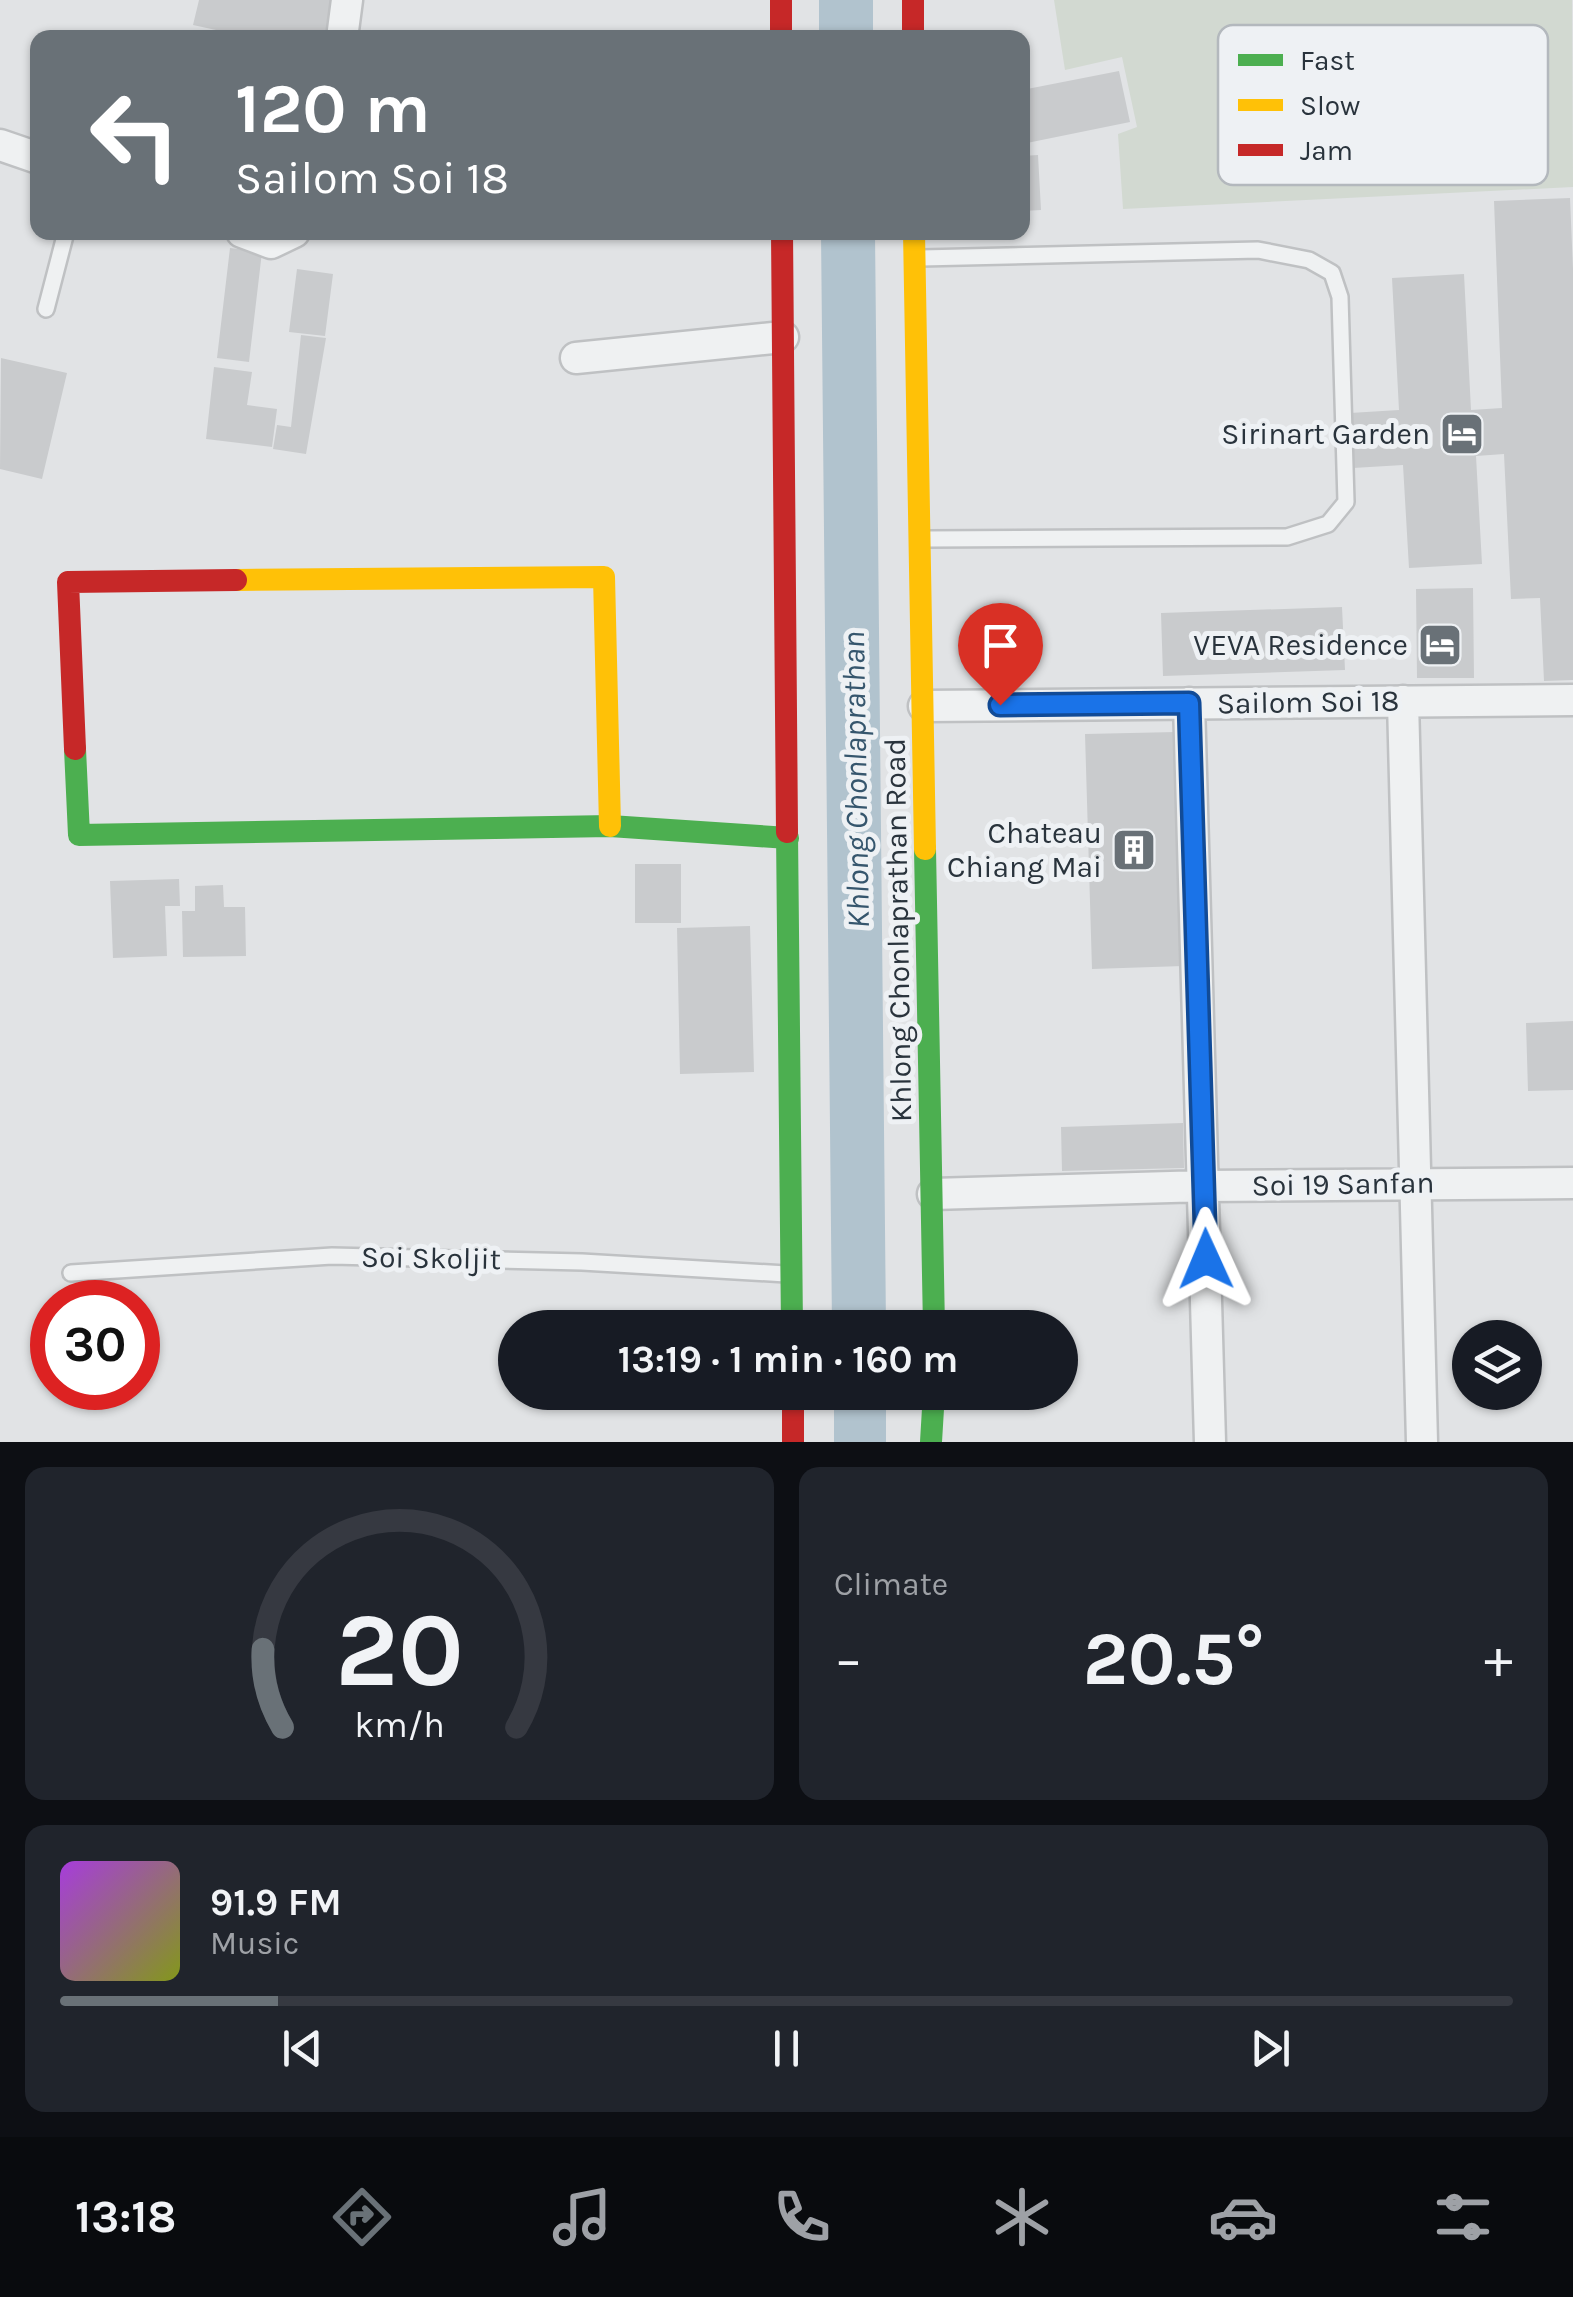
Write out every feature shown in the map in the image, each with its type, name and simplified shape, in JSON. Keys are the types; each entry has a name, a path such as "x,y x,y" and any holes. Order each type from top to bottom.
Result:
{"main road":[{"path":"781,0 781,30"},
{"path":"913,0 913,30"},
{"path":"782,240 792,1310"},
{"name":"Khlong Chonlaprathan Road","path":"914,240 934,1310"},
{"path":"610,826 604,577 68,582 79,835 610,826 788,838"},
{"path":"793,1410 793,1442"},
{"path":"932,1442 933,1410"}],"street":[{"path":"343,30 346,0"},
{"path":"0,145 30,155"},
{"path":"576,358 783,337"},
{"name":"Sailom Soi 18","path":"924,706 1573,700"},
{"path":"1404,701 1422,1442"},
{"path":"1189,703 1210,1442"},
{"name":"Soi 19 Sanfan","path":"933,1194 1573,1182"}],"lane":[{"path":"46,309 64,240"},
{"path":"915,258 1258,250 1309,260 1332,273 1340,297 1346,502 1328,524 1287,537 918,539"},
{"name":"Soi Skoljit","path":"71,1273 332,1256 582,1262 791,1274"}],"shaded area":[{"path":"1054,0 1572,0 1573,187 1123,209 1118,134 1137,127 1122,57 1065,70"}],"water":[{"path":"819,0 873,0 873,30 819,30"},
{"name":"Khlong Chonlaprathan","path":"821,240 875,240 886,1310 832,1310"},
{"path":"834,1410 886,1410 886,1442 834,1442"}],"building":[{"path":"199,0 334,0 328,30 216,30 193,25"},
{"path":"1119,71 1130,122 1030,142 1030,88"},
{"path":"1038,155 1041,210 1030,211 1030,156"},
{"name":"Sirinart Garden","path":"1570,198 1573,680 1544,681 1540,598 1511,599 1504,454 1476,456 1482,564 1409,568 1403,465 1353,468 1350,413 1399,410 1392,278 1464,274 1471,410 1502,408 1494,201"},
{"path":"230,248 262,252 249,362 217,358"},
{"path":"297,269 333,274 325,336 289,332"},
{"path":"301,335 326,338 306,454 273,449 277,425 291,427"},
{"path":"1,358 67,373 42,479 0,469"},
{"path":"214,367 252,372 247,405 277,409 272,447 206,439"},
{"path":"1473,588 1474,678 1417,678 1416,589"},
{"path":"1342,607 1345,670 1163,676 1161,613"},
{"name":"Chateau Chiang Mai","path":"1176,732 1183,966 1092,969 1085,734"},
{"path":"635,864 681,864 681,923 635,923"},
{"path":"179,879 180,906 165,906 167,956 113,958 110,881"},
{"path":"223,885 224,907 245,907 246,956 183,957 182,911 195,911 195,886"},
{"path":"750,926 754,1072 680,1074 677,928"},
{"path":"1573,1021 1573,1090 1528,1091 1526,1023"},
{"path":"1183,1123 1184,1168 1062,1171 1061,1127"}],"traffic: fast":[{"path":"75,749 79,835 610,826 788,838"},
{"path":"787,832 792,1310"},
{"path":"925,849 934,1310"},
{"path":"931,1442 933,1410"}],"traffic: slow":[{"path":"914,240 925,849"},
{"path":"236,580 604,577 610,826"}],"traffic: jam":[{"path":"781,0 781,30"},
{"path":"913,0 913,30"},
{"path":"782,240 787,832"},
{"path":"75,749 68,582 236,580"},
{"path":"793,1410 793,1442"}],"place":[{"name":"Sirinart Garden","path":"1462,434"},
{"name":"VEVA Residence","path":"1440,645"},
{"name":"Chateau Chiang Mai","path":"1134,850"}],"route":[{"path":"1000,705 1189,703 1206,1259"}]}
